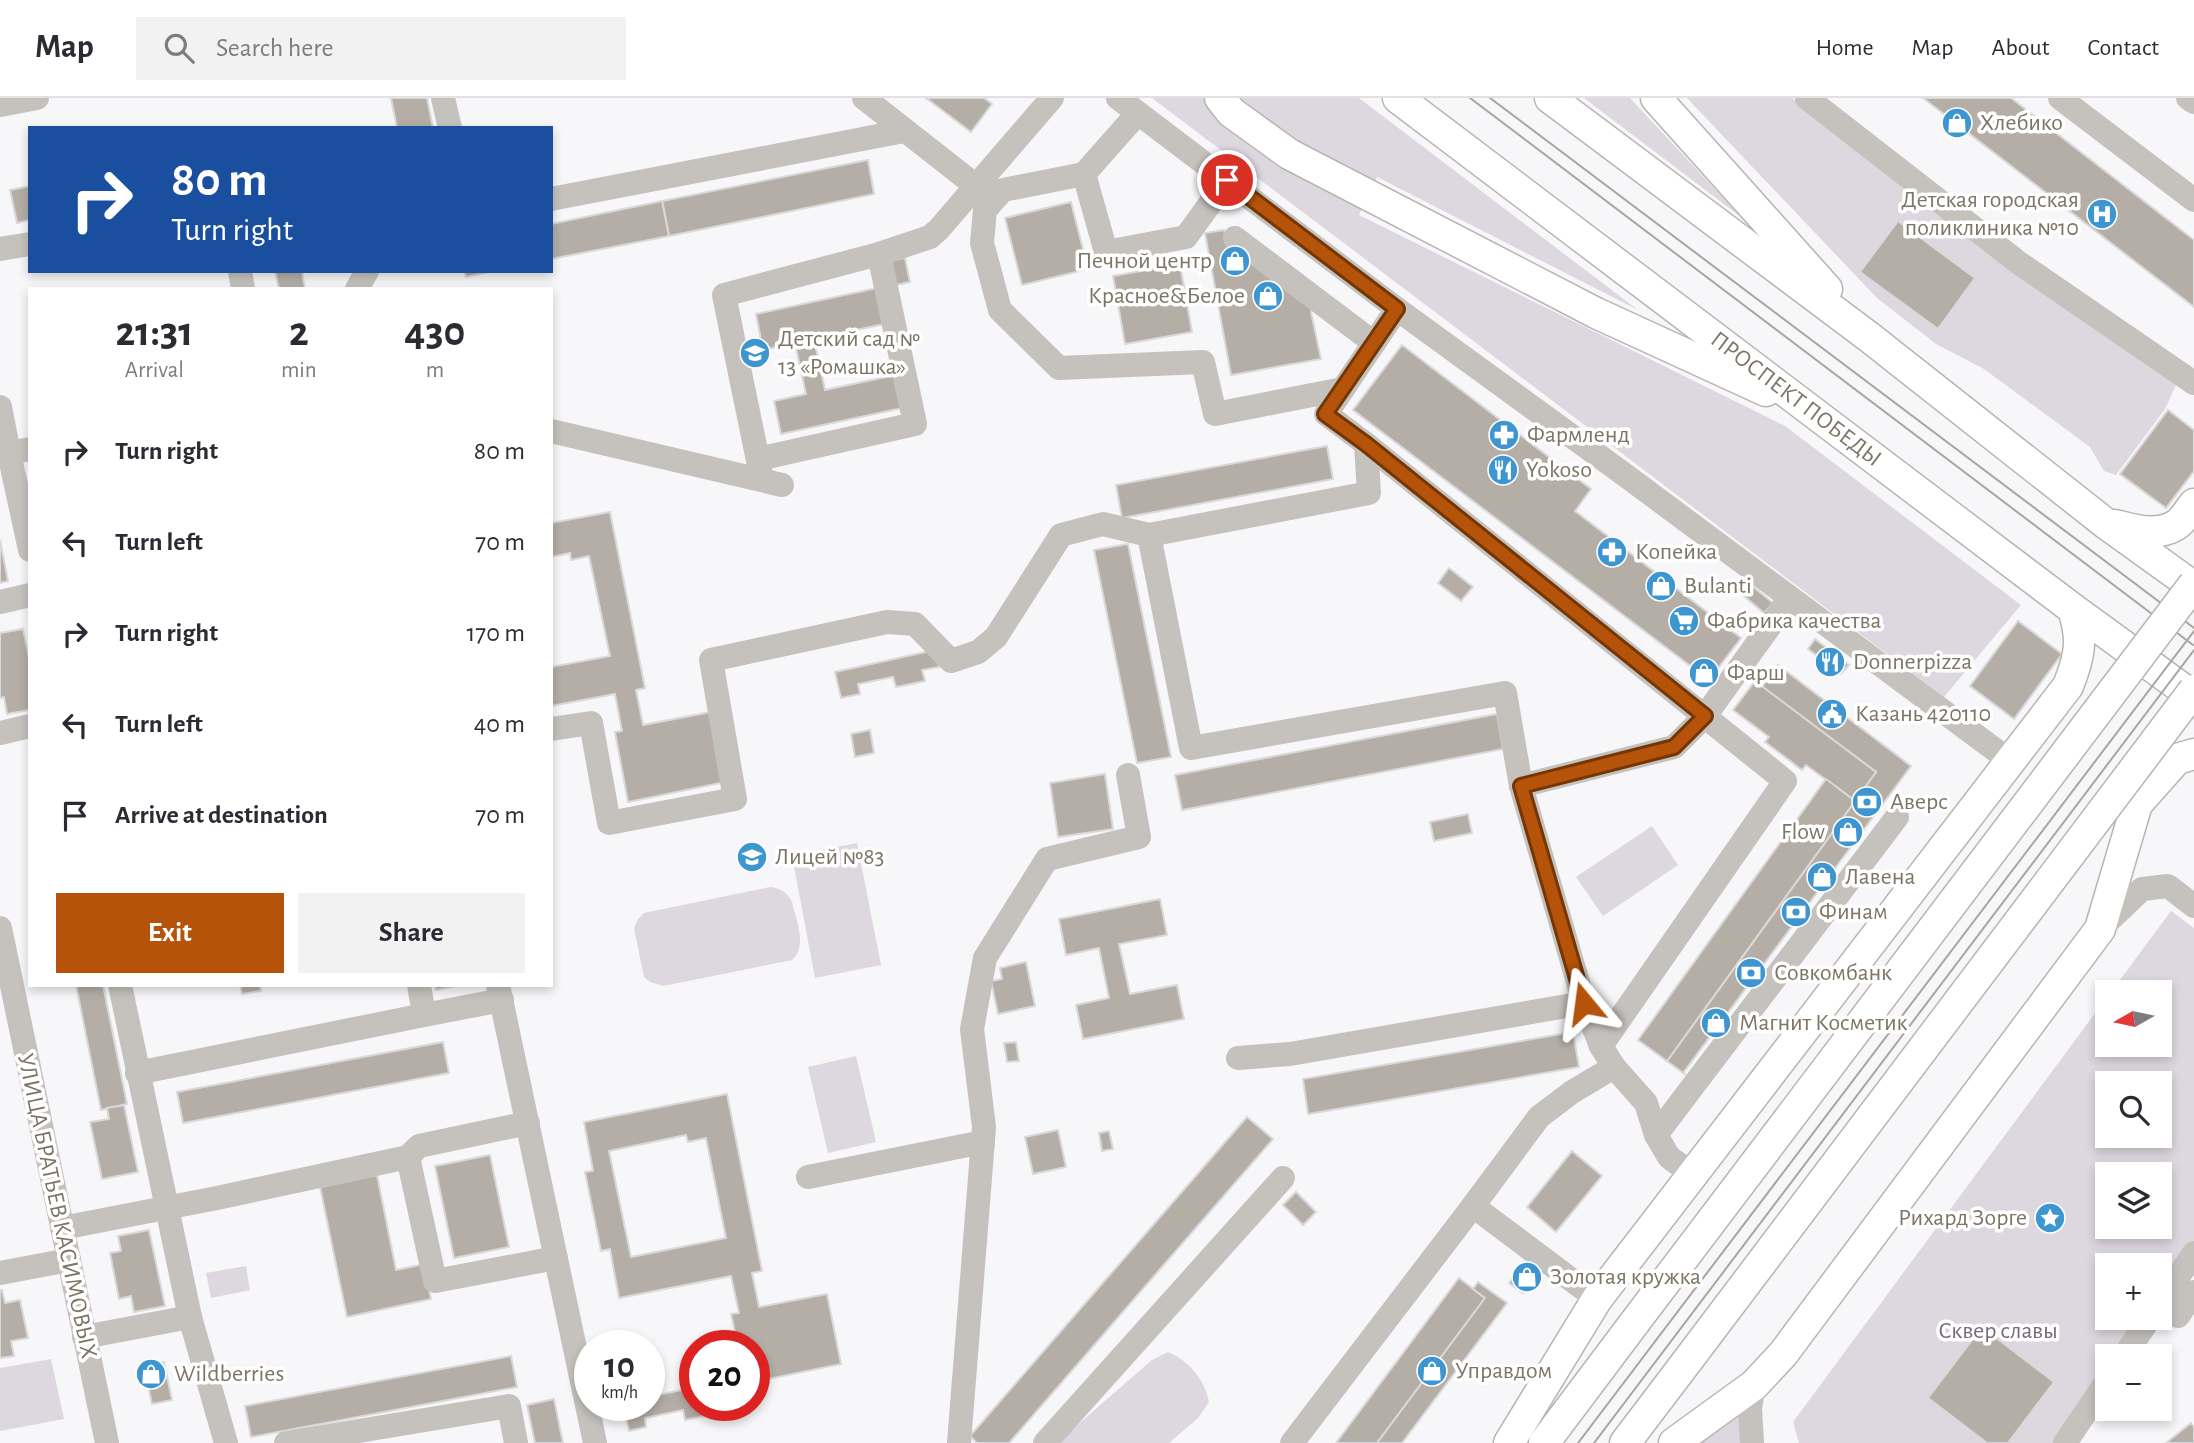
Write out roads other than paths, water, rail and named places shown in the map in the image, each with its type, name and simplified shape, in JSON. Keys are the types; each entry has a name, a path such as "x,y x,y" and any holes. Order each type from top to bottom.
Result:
{"main road":[{"path":"1220,98 1231,112 1289,154 1369,197 1596,313 1819,415"},
{"name":"ПРОСПЕКТ ПОБЕДЫ","path":"1398,98 2194,698"},
{"path":"1544,1443 2194,586 2105,523 1869,337 1550,98"},
{"path":"1656,98 1869,337"},
{"path":"2105,523 2150,533 2177,525 2194,504"},
{"path":"1509,1443 1597,1300 2068,687 2080,647 2079,627 2073,609"},
{"path":"1625,1443 2194,690"},
{"path":"1674,1443 1754,1385 1783,1354 2100,929 2137,804 2176,759 2194,754"}],"street":[{"path":"0,105 37,98"},
{"path":"443,98 450,126"},
{"path":"864,98 976,186"},
{"path":"767,475 724,295 879,254 930,237 1052,98"},
{"path":"1807,98 2020,263 2194,383"},
{"path":"2060,98 2086,106 2194,200"},
{"path":"2188,98 2194,102"},
{"path":"1343,388 1215,414 1203,362 1059,368 1000,310 982,243 985,210 1003,190 1084,174 1128,105 1397,309 2010,761"},
{"path":"553,199 904,131"},
{"path":"1084,174 1106,252 1186,237 1227,180"},
{"path":"1236,239 1374,343"},
{"path":"0,249 28,244"},
{"path":"553,431 767,475 915,424 879,254"},
{"path":"1397,309 1325,414 1366,444 1785,781 1601,1045"},
{"path":"0,407 20,451 28,530"},
{"path":"553,729 591,723 609,823 735,799 711,660 887,622 915,624 951,661 978,652 996,637 1061,535 1103,524 1149,536 1369,492 1366,444"},
{"path":"1149,536 1191,748 1505,693 1521,786 1584,1003 1601,1045 1614,1067 1646,1103 1656,1135 1669,1157 1692,1174"},
{"path":"0,602 28,596"},
{"path":"1521,786 1674,747 1705,716 1790,598"},
{"path":"0,733 28,726"},
{"path":"958,1443 984,1127 972,1029 985,958 1047,859 1139,837 1128,775"},
{"path":"1656,1135 1897,817"},
{"path":"2100,929 2142,889 2168,886 2194,906"},
{"name":"УЛИЦА БРАТЬЕВ КАСИМОВЫХ","path":"0,928 107,1443"},
{"path":"120,987 190,1317 226,1443"},
{"path":"419,987 424,1015"},
{"path":"137,1073 424,1015 500,993 594,1443"},
{"path":"1238,1058 1290,1054 1584,1003"},
{"path":"1292,1443 1539,1117 1572,1092 1614,1067"},
{"path":"62,1228 408,1157 419,1146 528,1123"},
{"path":"807,1177 983,1142"},
{"path":"408,1157 435,1281 556,1258"},
{"path":"1045,1443 1283,1178"},
{"path":"1473,1206 1597,1300"},
{"path":"2173,1314 2194,1253"},
{"path":"0,1273 69,1260"},
{"path":"2173,1314 2194,1292"},
{"path":"84,1337 190,1317"},
{"path":"1752,1443 1751,1408 1754,1385"},
{"path":"2065,1443 2095,1399"},
{"path":"286,1443 509,1406 516,1443"}],"tram line":[{"path":"1470,98 2193,645"},
{"path":"1490,98 2194,628"},
{"path":"1578,1443 2194,631"},
{"path":"1594,1443 2194,650"}],"place":[{"name":"Хлебико","path":"1957,123"},
{"name":"Детская городская поликлиника №10","path":"2102,214"},
{"name":"Печной центр","path":"1235,261"},
{"name":"Красное&Белое","path":"1268,296"},
{"name":"Детский сад № 13 «Ромашка»","path":"755,353"},
{"name":"Фармленд","path":"1504,435"},
{"name":"Yokoso","path":"1503,470"},
{"name":"Копейка","path":"1612,552"},
{"name":"Bulanti","path":"1661,586"},
{"name":"Фабрика качества","path":"1684,621"},
{"name":"Donnerpizza","path":"1830,662"},
{"name":"Фарш","path":"1704,673"},
{"name":"Казань 420110","path":"1832,714"},
{"name":"Аверс","path":"1867,802"},
{"name":"Flow","path":"1848,832"},
{"name":"Лицей №83","path":"752,857"},
{"name":"Лавена","path":"1822,877"},
{"name":"Финам","path":"1796,912"},
{"name":"Совкомбанк","path":"1751,973"},
{"name":"Магнит Косметик","path":"1716,1023"},
{"name":"Рихард Зорге","path":"2050,1218"},
{"name":"Золотая кружка","path":"1527,1277"},
{"name":"Управдом","path":"1432,1371"},
{"name":"Wildberries","path":"151,1374"}],"park label":[{"name":"Сквер славы","path":"1998,1331"}]}
